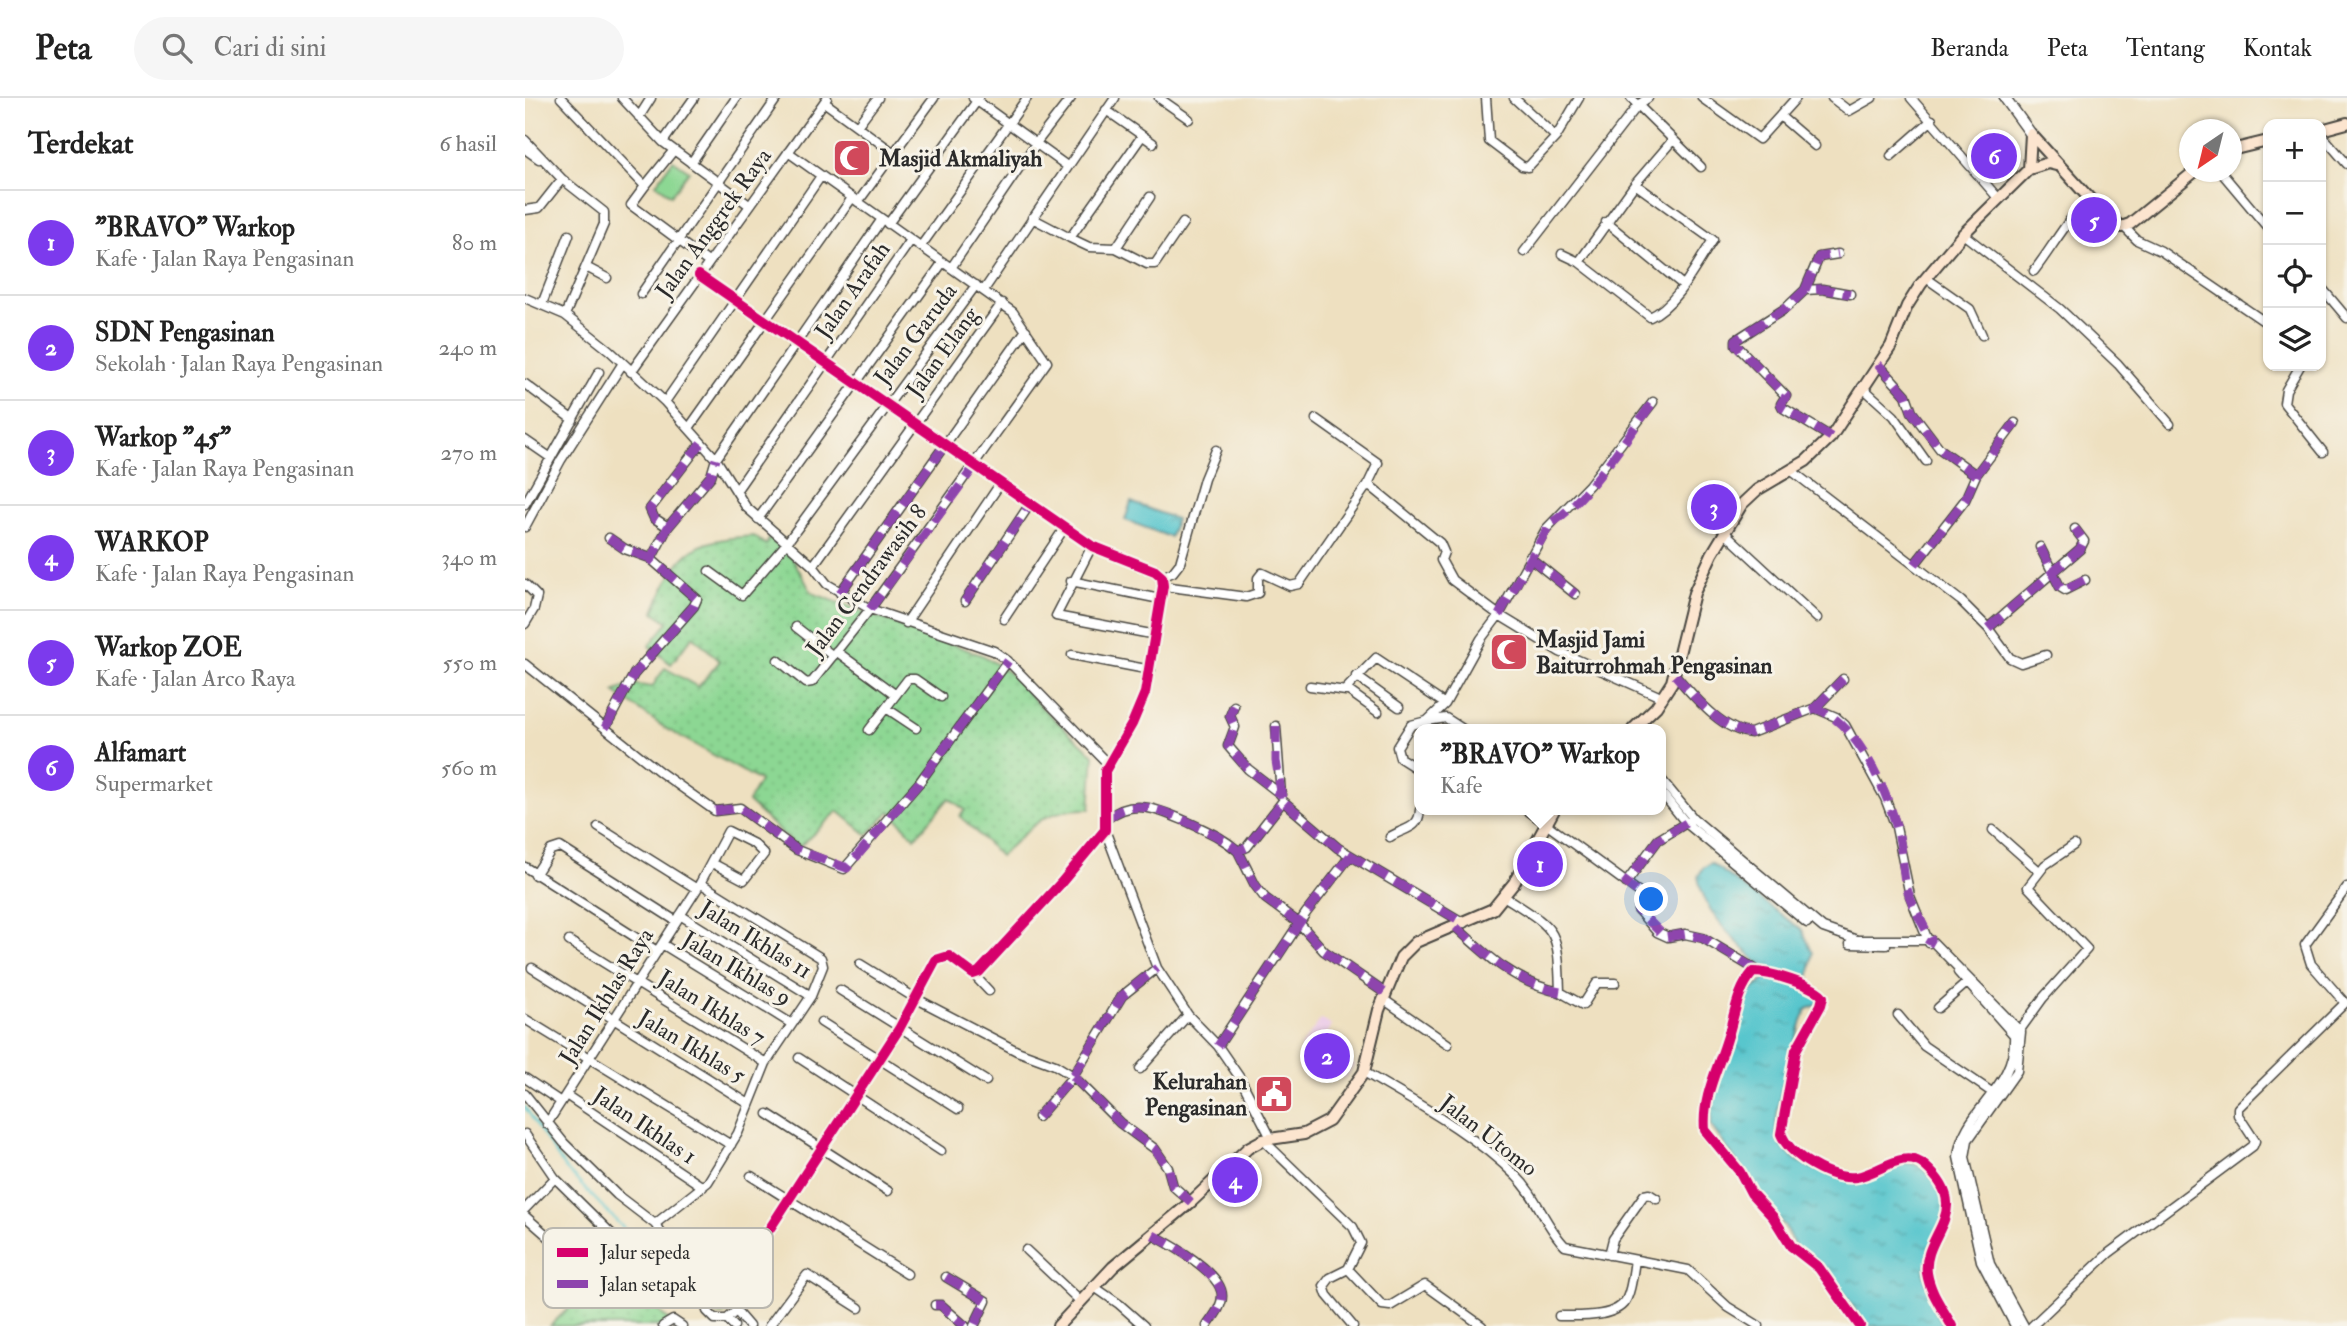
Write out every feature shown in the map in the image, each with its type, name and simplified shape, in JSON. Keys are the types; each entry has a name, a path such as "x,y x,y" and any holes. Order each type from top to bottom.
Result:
{"main road":[{"path":"2326,130 2347,123"},
{"path":"2031,134 2114,223 2125,227 2181,182"},
{"path":"2029,169 2031,134"},
{"path":"2242,147 2263,142"},
{"path":"1638,724 1663,698 1675,676 1695,593 1724,533 1749,496 1792,471 1831,437 1891,346 1907,306 1926,278 1963,234 2029,169 2048,163 2060,166"},
{"path":"1058,1326 1093,1286 1191,1202 1248,1148 1267,1139 1304,1134 1325,1125 1364,1072 1393,969 1409,947 1486,914 1505,897 1550,815"}],"street":[{"path":"561,98 645,186"},
{"path":"622,98 663,142 749,205"},
{"path":"639,117 652,98"},
{"path":"663,142 694,98"},
{"path":"691,163 736,98"},
{"path":"641,294 777,98"},
{"path":"857,126 878,98"},
{"path":"689,428 855,200 934,98"},
{"path":"921,246 1027,98"},
{"path":"951,268 1036,143 1071,98"},
{"path":"984,290 1115,98"},
{"path":"1159,98 1189,119"},
{"path":"1486,98 1488,139 1522,166 1532,164 1556,137 1579,98"},
{"path":"1514,98 1556,137"},
{"path":"1632,98 1672,141 1701,167"},
{"path":"1524,252 1638,105 1648,98"},
{"path":"1702,98 1759,139 1793,99"},
{"path":"1832,98 1849,111 1872,98"},
{"path":"1911,98 1998,198"},
{"path":"2005,98 2031,134"},
{"path":"650,558 668,527 711,476 716,459 795,344 976,99 1067,166"},
{"path":"825,100 894,153"},
{"name":"Jalan Anggrek Raya","path":"631,372 825,100"},
{"path":"1106,110 1153,144"},
{"path":"1780,116 1815,146"},
{"path":"1891,156 1932,120"},
{"path":"1070,238 1142,136"},
{"path":"2326,138 2347,164"},
{"path":"525,139 562,179 604,212 604,224 565,315"},
{"path":"1579,262 1635,184 1672,141"},
{"path":"525,149 544,162"},
{"path":"674,150 631,205 708,262"},
{"path":"788,152 1002,303 1026,330 839,593"},
{"path":"665,402 821,176"},
{"path":"525,210 539,208 562,179"},
{"path":"2229,182 2263,222"},
{"path":"1562,254 1579,262 1650,317 1659,313 1683,285 1713,240 1635,184"},
{"path":"1116,248 1150,197"},
{"path":"2034,271 2052,248 2065,223 2089,198"},
{"path":"1032,218 1089,247 1116,248 1147,264 1155,264 1183,223"},
{"path":"1606,222 1683,285"},
{"path":"2125,227 2137,240 2161,251 2263,321"},
{"path":"1963,234 2060,309 2118,364 2169,424"},
{"path":"542,304 569,235"},
{"name":"Jalan Arafah","path":"736,491 911,240"},
{"path":"1831,437 1783,408 1781,404 1786,396 1736,345 1742,334 1786,308 1805,290 1821,255 1838,254"},
{"path":"758,519 853,383 943,262"},
{"path":"586,267 607,278"},
{"path":"699,275 795,344 1092,546 1155,571 1162,581 1150,670 1139,711 1108,764 1103,778 1107,796 1105,830 1157,968 1188,1015 1218,1046 1240,1078 1267,1139 1353,1227 1361,1243 1348,1269 1330,1278 1324,1286 1327,1295 1353,1326"},
{"path":"1926,278 1970,309 1982,335"},
{"name":"Jalan Garuda","path":"709,571 742,594 786,544 976,285"},
{"path":"1805,290 1822,289 1850,294"},
{"path":"2326,293 2347,318"},
{"path":"525,298 565,315 665,402 716,459 758,519 813,566 821,579 839,593 870,609 994,652 1008,661 1108,764"},
{"name":"Jalan Elang","path":"813,566 1002,303"},
{"name":"Jalan Cendrawasih 8","path":"778,660 806,682 812,682 870,609 1047,362 1026,330"},
{"path":"525,527 561,460 623,363"},
{"path":"1878,364 1906,395 1912,412 1940,449 1976,475"},
{"path":"2297,371 2286,390 2284,403 2323,452"},
{"path":"526,502 599,372"},
{"path":"525,384 573,420"},
{"path":"1862,387 1894,416 1926,461"},
{"path":"1427,721 1445,704 1550,524 1563,515 1589,485 1653,402"},
{"path":"1162,581 1246,597 1258,593 1258,578 1262,573 1290,586 1299,584 1368,484 1378,463 1316,419"},
{"path":"1915,564 1965,500 1976,475 2015,423"},
{"path":"525,440 551,458"},
{"path":"668,527 654,518 650,509 701,443"},
{"path":"1162,581 1180,563 1204,479 1216,450"},
{"path":"1792,471 1915,564 1988,628 2006,654 2015,661 2029,662 2046,655"},
{"path":"906,623 1000,484"},
{"path":"1368,484 1440,543 1444,552 1441,559 1452,580 1499,615 1560,652 1663,698"},
{"path":"964,601 1030,504"},
{"path":"1004,618 1065,527"},
{"path":"1988,628 2053,575 2084,544 2075,529"},
{"path":"1724,533 1817,618"},
{"path":"605,728 634,674 694,606 697,598 650,558 625,549 609,538"},
{"path":"1092,546 1071,582 1056,616 1156,635"},
{"path":"2040,547 2053,575 2065,590 2085,580"},
{"path":"1529,557 1575,594"},
{"path":"1071,582 1160,599"},
{"path":"525,584 537,596 534,609 525,624"},
{"path":"796,627 896,695"},
{"path":"1072,655 1150,670"},
{"path":"1346,691 1356,676 1379,658 1445,704"},
{"path":"525,664 660,772 715,811 740,807 797,850 844,869 919,783 1008,661"},
{"path":"1356,676 1399,707"},
{"path":"1675,676 1728,725 1751,733 1815,708 1843,679"},
{"path":"869,730 911,678 941,696"},
{"path":"1310,686 1346,691 1378,712"},
{"path":"1234,706 1230,716 1235,727 1228,746 1248,769 1350,856 1460,925 1483,952 1525,981 1560,992 1583,1005 1597,984 1615,983"},
{"path":"886,708 916,728"},
{"path":"1815,708 1836,717 1845,725 1870,766 1896,827 1910,896 1929,943 1969,980 2017,1033"},
{"path":"1415,724 1446,718 1455,724"},
{"path":"1414,724 1397,747 1400,758 1414,767"},
{"path":"1238,851 1247,847 1281,797 1276,726"},
{"path":"1666,786 1690,821"},
{"path":"1666,797 1690,821 1821,930 1859,946 1929,943"},
{"path":"1107,817 1142,806 1163,810 1208,829 1238,851 1260,892 1300,924 1324,951 1448,1044"},
{"path":"1390,837 1415,824 1418,815"},
{"path":"1534,815 1642,895 1638,910 1657,932 1668,937 1685,934 1703,938 1763,972 1817,990 1823,1000 1796,1049 1781,1134 1784,1143 1810,1164 1844,1177 1872,1173 1903,1158 1914,1159 1925,1166 1947,1202 1947,1213 1927,1264 1927,1274 1932,1291 1952,1326"},
{"path":"1626,883 1658,840 1690,821"},
{"path":"598,827 821,958 821,975 811,996 766,1063 731,1145 703,1187 655,1224"},
{"path":"973,974 1061,883 1105,830"},
{"path":"1993,830 2039,871"},
{"name":"Jalan Ikhlas Raya","path":"547,1124 699,886 728,831 754,844 764,854 744,880 712,863"},
{"path":"1973,1126 2003,1086 2013,1061 2017,1033 2043,998 2087,949 2028,887 2039,871 2074,845"},
{"name":"Jalan Ikhlas 11","path":"534,875 551,850 560,847 811,996"},
{"path":"1218,1046 1300,924 1350,856"},
{"name":"Jalan Ikhlas 9","path":"525,867 534,875 792,1024"},
{"path":"2032,1326 2109,1253 2253,1146 2255,1141 2238,1115 2238,1108 2346,1003 2311,964 2305,945 2347,887"},
{"path":"1505,897 1553,931 1559,948 1560,992"},
{"name":"Jalan Ikhlas 7","path":"569,942 766,1063"},
{"path":"769,1228 820,1146 899,1029 940,956 949,956 989,990"},
{"path":"860,964 915,998 1017,1051 1055,1065 1073,1076 1120,1123 1155,1149 1168,1168 1173,1186 1191,1202"},
{"name":"Jalan Ikhlas 5","path":"532,968 750,1104"},
{"path":"1038,1117 1073,1076 1122,996 1157,968"},
{"path":"1763,972 1753,972 1740,991 1707,1096 1705,1130 1740,1172 1751,1194 1773,1217 1791,1247 1819,1268 1860,1326"},
{"path":"1938,1007 1969,980"},
{"path":"840,990 986,1082"},
{"path":"1140,1069 1188,1015"},
{"path":"1898,1015 1924,1046 1993,1093"},
{"path":"525,1019 731,1145"},
{"path":"821,1022 958,1109"},
{"path":"799,1058 941,1151"},
{"name":"Jalan Utomo","path":"1364,1072 1458,1129 1515,1174 1532,1192 1565,1247 1688,1270 1728,1307 1759,1326"},
{"name":"Jalan Ikhlas 1","path":"525,1078 703,1187"},
{"path":"2003,1086 1993,1093 1973,1126 1962,1157 1981,1261 2015,1326"},
{"path":"525,1094 547,1124 617,1195 658,1228"},
{"path":"768,1114 888,1191"},
{"path":"525,1134 528,1148 607,1228"},
{"path":"1962,1157 1990,1264 2024,1326"},
{"path":"751,1176 907,1275"},
{"path":"525,1209 555,1178"},
{"path":"1609,1255 1613,1239 1644,1195 1649,1194 1657,1199"},
{"path":"525,1216 543,1232"},
{"path":"1153,1235 1189,1256 1220,1286 1220,1305 1207,1326"},
{"path":"1026,1250 1080,1301"},
{"path":"1559,1316 1590,1315 1623,1305 1635,1260"},
{"path":"1348,1269 1382,1305 1390,1306 1425,1285 1482,1326"},
{"path":"769,1326 807,1275 859,1308"},
{"path":"946,1276 986,1301 974,1326"},
{"path":"1093,1286 1144,1326"},
{"path":"935,1305 941,1305 965,1326"},
{"path":"706,1308 715,1323 727,1319 736,1311 750,1326"},
{"path":"727,1319 734,1326"},
{"path":"663,1326 673,1321 682,1326"}],"shaded area":[{"path":"1994,147 2000,150 2003,156 2000,162 1994,165 1988,162 1985,156 1988,150"},
{"path":"1321,1019 1332,1026 1321,1042 1354,1065 1344,1078 1300,1047"}],"green space":[{"path":"673,160 689,171 671,195 656,184"},
{"path":"754,536 766,545 770,537 791,556 812,593 984,656 1009,673 1040,706 1094,755 1090,809 1049,816 1000,856 960,816 965,810 949,798 915,838 890,811 867,835 838,811 798,848 748,802 760,781 665,728 614,692 632,684 652,687 665,668 698,687 720,661 693,636 671,664 649,646 668,622 654,612 670,576 688,553 714,541"},
{"path":"569,1308 655,1308 675,1326 550,1326"},
{"path":"730,1308 724,1315 716,1315 710,1309"}],"water":[{"path":"1131,502 1176,519 1170,537 1125,520"},
{"path":"1711,863 1802,930 1813,953 1807,992 1819,998 1819,1004 1807,1009 1786,1071 1776,1123 1782,1145 1800,1162 1839,1175 1863,1178 1876,1176 1894,1166 1907,1163 1920,1166 1931,1176 1940,1189 1946,1210 1924,1273 1934,1308 1945,1326 1866,1326 1831,1274 1795,1247 1784,1225 1754,1193 1747,1176 1711,1126 1712,1097 1745,998 1768,973 1726,930 1708,906 1698,877 1703,868"}],"waterway":[{"path":"525,1107 565,1168 623,1228"}],"marked path":[{"path":"1805,290 1819,257 1838,254"},
{"path":"1831,437 1783,408 1781,404 1786,396 1736,345 1736,340 1786,308 1805,290 1822,289 1850,294"},
{"path":"1878,364 1906,395 1912,412 1940,449 1976,475"},
{"path":"1499,615 1550,524 1591,485 1653,402"},
{"path":"1915,564 1965,500 1976,475 2015,423"},
{"path":"605,728 634,674 694,606 697,599 651,559 668,527 654,518 650,509 701,443"},
{"path":"840,593 944,446"},
{"path":"668,527 711,476 716,459"},
{"path":"870,609 974,467"},
{"path":"965,601 1030,504"},
{"path":"1988,628 2080,549 2084,541 2075,529"},
{"path":"609,538 625,549 650,558"},
{"path":"2040,547 2060,587 2065,590 2085,580"},
{"path":"1529,557 1575,594"},
{"path":"715,811 740,808 797,850 847,868 919,783 1008,661"},
{"path":"1675,675 1709,711 1740,731 1751,733 1815,708 1830,715 1844,727 1867,758 1892,812 1899,834 1907,889 1931,940 1928,945"},
{"path":"1815,708 1843,679"},
{"path":"1234,706 1230,716 1235,727 1228,746 1248,769 1279,793"},
{"path":"1276,726 1276,761 1282,798"},
{"path":"1107,819 1127,808 1159,810 1209,832 1238,851 1247,847 1283,801 1338,848 1464,923"},
{"path":"1686,823 1658,840 1626,883 1642,895 1638,910 1665,937 1685,934 1703,938 1760,972"},
{"path":"1238,851 1255,885 1265,898 1300,924 1324,951 1385,993"},
{"path":"1218,1046 1306,913 1350,856"},
{"path":"1456,927 1503,967 1530,982 1560,992"},
{"path":"1038,1117 1073,1076 1122,996 1157,968"},
{"path":"1073,1076 1120,1123 1155,1149 1168,1168 1173,1186 1191,1202"},
{"path":"1153,1235 1195,1261 1220,1287 1221,1304 1207,1326"},
{"path":"946,1277 986,1301 974,1326"},
{"path":"935,1305 941,1305 965,1326"}],"cycle path":[{"path":"699,275 1092,546 1155,571 1162,577 1163,586 1145,693 1132,724 1105,771 1105,830 1061,883 979,972 973,974 949,956 936,960 899,1029 770,1228"},
{"path":"1860,1326 1819,1268 1791,1246 1773,1217 1751,1193 1740,1172 1705,1130 1711,1083 1739,996 1753,972 1791,980 1811,988 1823,997 1796,1050 1781,1134 1788,1146 1811,1164 1836,1175 1856,1177 1908,1159 1925,1166 1940,1182 1946,1196 1947,1209 1932,1246 1927,1273 1934,1294 1952,1326"}],"place":[{"name":"Alfamart","path":"1994,156"},
{"name":"Masjid Akmaliyah","path":"852,158"},
{"name":"Warkop ZOE","path":"2094,220"},
{"name":"Warkop \"45\"","path":"1714,507"},
{"name":"Masjid Jami Baiturrohmah Pengasinan","path":"1509,652"},
{"name":"\"BRAVO\" Warkop","path":"1540,864"},
{"name":"SDN Pengasinan","path":"1327,1056"},
{"name":"Kelurahan Pengasinan","path":"1274,1094"},
{"name":"WARKOP","path":"1235,1180"}]}
